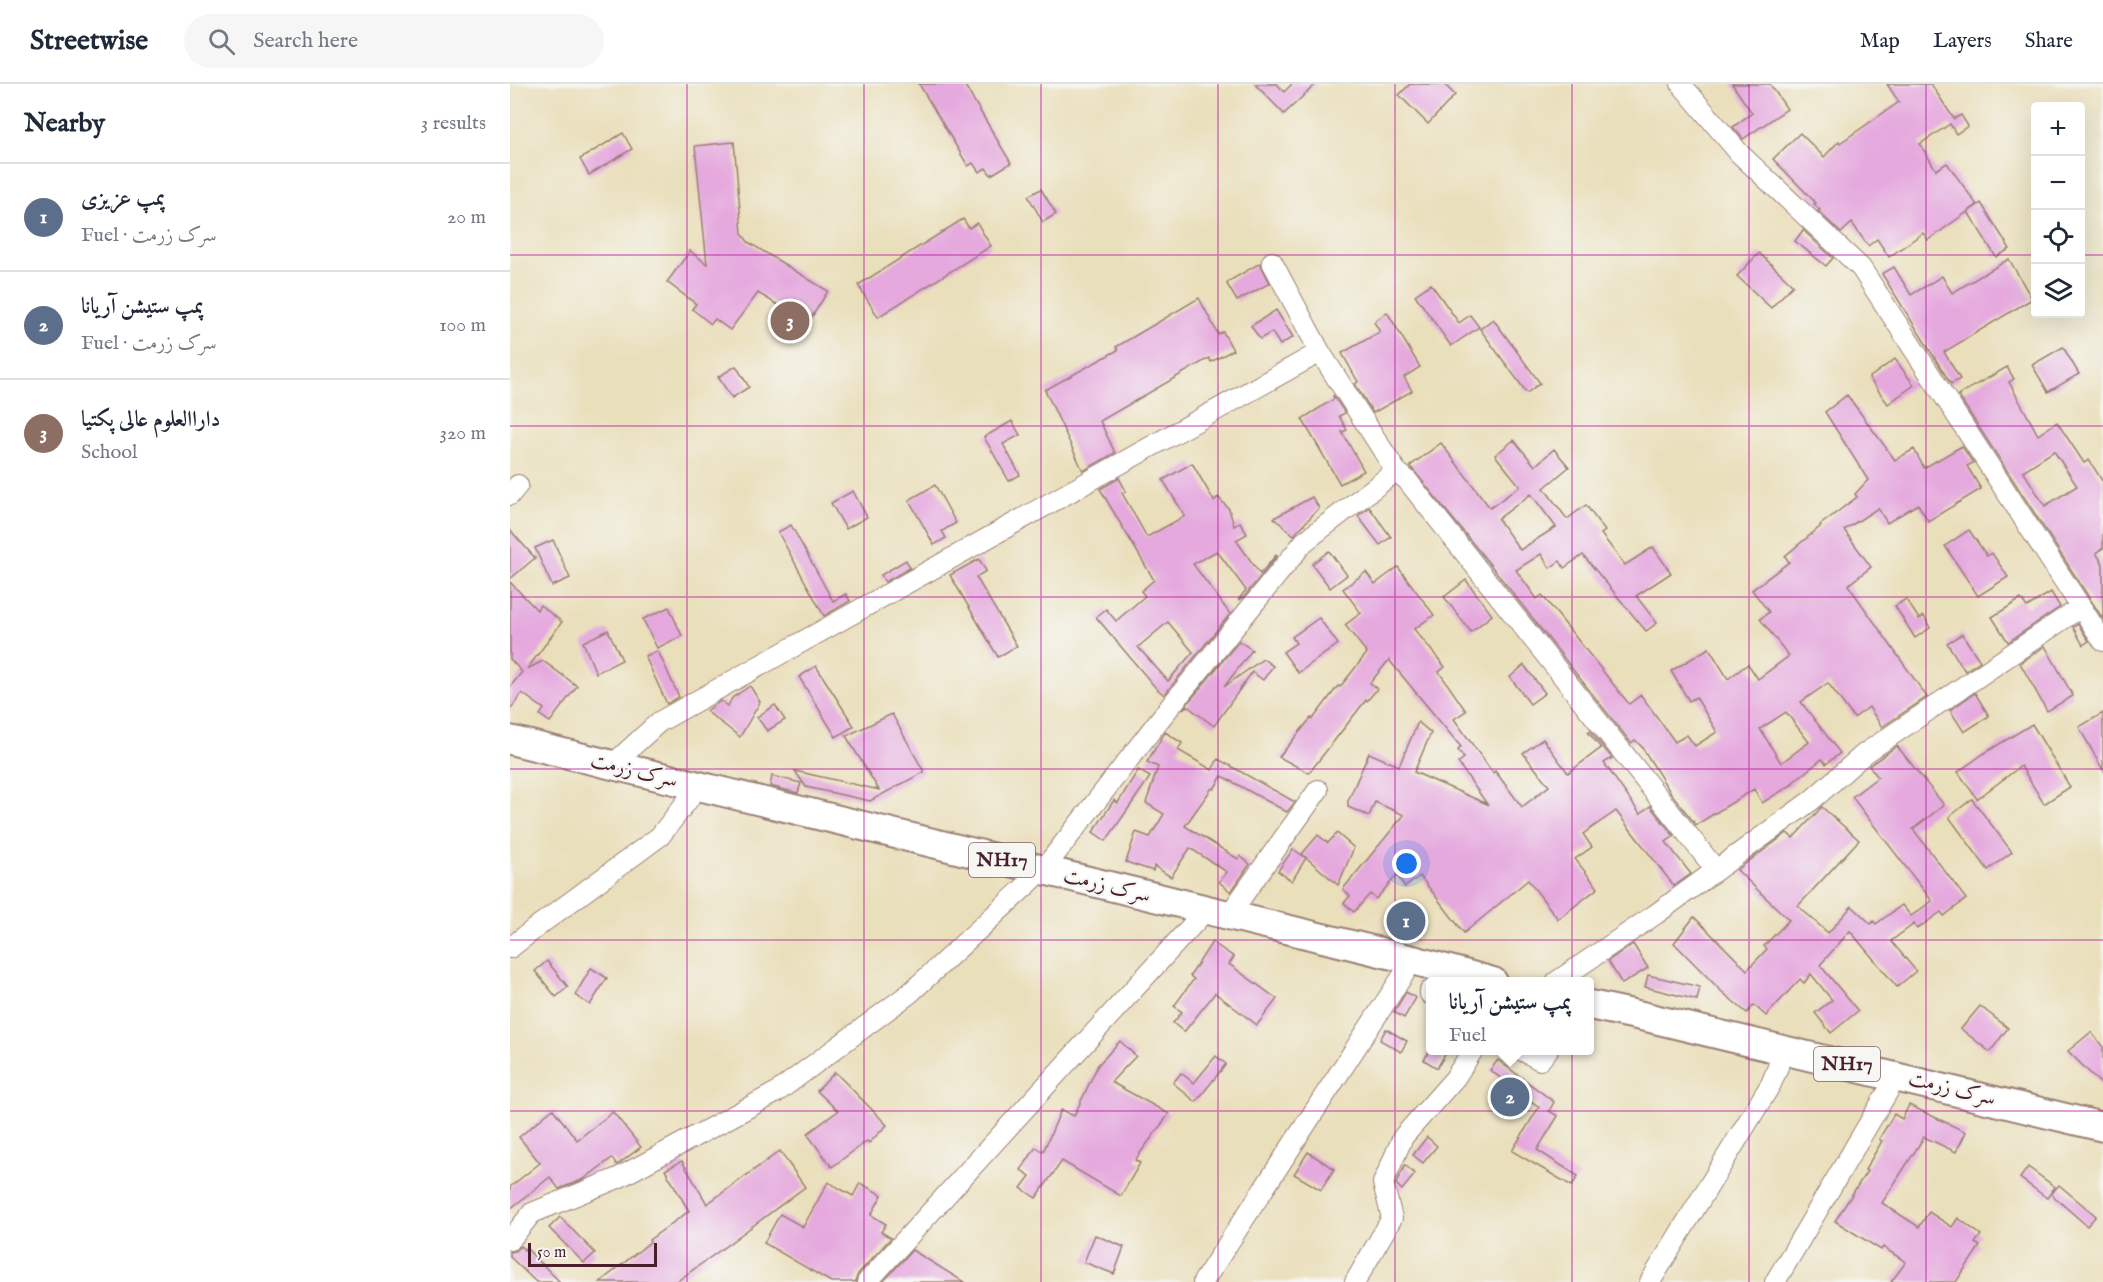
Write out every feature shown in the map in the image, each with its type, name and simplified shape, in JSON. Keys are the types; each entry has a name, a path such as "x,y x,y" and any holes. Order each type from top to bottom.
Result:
{"highway":[{"name":"سرک زرمت","path":"510,740 1413,960 1429,977"},
{"name":"سرک زرمت","path":"1594,1006 1781,1048 2103,1126"}],"street":[{"path":"1681,84 1740,154 1862,268 2103,641"},
{"path":"1272,262 1320,352 1396,471 1407,480 1716,870"},
{"path":"611,766 659,722 1320,352"},
{"path":"510,1240 532,1213 618,1178 777,1092 910,993 1043,870 1160,719 1304,542 1396,471"},
{"path":"1562,977 1812,800 1864,754 2081,607"},
{"path":"510,948 660,836 698,787"},
{"path":"867,1282 1218,913 1318,790"},
{"path":"1203,1282 1413,960"},
{"path":"1650,1282 1771,1084 1778,1067 1781,1048"},
{"path":"1355,1282 1392,1218 1383,1183 1403,1137 1455,1078 1470,1055"},
{"path":"1530,1055 1540,1060 1544,1055"},
{"path":"1776,1282 1898,1076"}],"building":[{"path":"919,84 964,84 1011,163 991,175 986,168 979,172 973,163 968,166"},
{"path":"1255,84 1277,84 1284,92 1292,84 1316,84 1284,114"},
{"path":"1410,84 1444,84 1455,95 1428,124 1399,95"},
{"path":"1732,84 1770,84 1787,109 1743,139 1733,127 1752,113"},
{"path":"1887,84 1931,84 1954,119 1961,115 1968,126 1956,134 1950,124 1920,144 1936,170 1947,163 1977,205 1928,240 1923,233 1889,257 1877,239 1868,246 1852,223 1841,233 1818,211 1820,210 1814,204 1816,203 1773,159 1800,133 1824,157 1839,141 1840,143 1899,102"},
{"path":"623,133 632,149 589,175 580,159"},
{"path":"734,142 742,233 748,242 828,291 808,323 758,293 730,330 715,319 711,324 692,309 696,304 667,282 690,251 707,264 695,146"},
{"path":"1041,189 1056,214 1043,222 1028,196"},
{"path":"1981,203 2010,249 1996,257 1968,212"},
{"path":"963,219 969,228 977,223 991,246 878,317 858,285"},
{"path":"1803,230 1833,258 1826,266 1795,241"},
{"path":"1759,253 1793,285 1771,308 1737,276"},
{"path":"2009,259 2031,300 1944,352 1960,379 1951,384 1882,274 1894,267 1911,295 1942,276 1952,293"},
{"path":"1260,263 1270,283 1237,301 1227,284"},
{"path":"1431,284 1459,323 1470,315 1479,327 1451,346 1415,295"},
{"path":"1199,298 1218,334 1223,332 1233,350 1211,362 1209,358 1100,421 1115,453 1083,471 1045,390 1118,350 1116,347"},
{"path":"1276,310 1293,337 1280,345 1272,332 1260,339 1251,326"},
{"path":"1387,312 1420,367 1404,377 1412,391 1373,413 1355,384 1358,382 1342,353 1380,332 1374,322"},
{"path":"1493,319 1540,383 1527,393 1480,329"},
{"path":"2063,347 2079,374 2048,392 2032,365"},
{"path":"1895,359 1914,385 1888,404 1869,378"},
{"path":"736,366 749,387 732,398 718,377"},
{"path":"2007,367 2014,379 2009,382 2038,435 2057,422 2084,463 2089,460 2103,482 2103,548 2096,553 2103,564 2103,619 1958,395","holes":["2054,451 2077,486 2045,506 2023,471"]},
{"path":"1333,395 1345,413 1339,416 1347,430 1342,432 1364,471 1340,484 1302,419 1334,399"},
{"path":"1847,395 1895,460 1914,449 1924,468 1962,446 1973,463 1967,466 1981,489 1928,521 1918,504 1887,523 1878,508 1844,530 1871,567 1848,585 1927,697 1882,727 1869,707 1854,718 1828,683 1801,702 1840,753 1826,764 1822,759 1793,784 1762,803 1754,789 1696,825 1670,792 1642,747 1635,740 1631,743 1410,466 1441,443 1490,508 1520,486 1495,455 1514,440 1535,466 1554,449 1569,467 1544,488 1567,519 1586,505 1605,531 1601,534 1625,565 1653,547 1671,573 1636,596 1657,623 1646,631 1583,555 1564,568 1560,561 1550,568 1541,554 1516,570 1537,599 1542,595 1629,704 1641,695 1675,742 1687,735 1695,746 1717,732 1696,697 1689,701 1671,671 1709,648 1728,679 1748,664 1758,679 1789,656 1760,619 1769,612 1752,590 1789,562 1785,556 1857,497 1855,494 1868,480 1825,412","holes":["1531,494 1556,527 1520,550 1498,519","1786,712 1809,742 1781,763 1760,729"]},
{"path":"1012,421 1020,435 1003,444 1020,475 1009,481 984,437"},
{"path":"1192,463 1214,501 1218,497 1229,509 1234,526 1240,522 1247,534 1236,540 1260,574 1277,556 1244,597 1238,600 1246,590 1217,551 1193,564 1230,614 1164,695 1096,617 1106,609 1116,621 1145,596 1141,591 1154,580 1100,489 1119,478 1126,491 1122,493 1147,537 1185,516 1163,480","holes":["1168,622 1193,652 1168,681 1138,647"]},
{"path":"935,485 956,523 942,531 946,538 934,545 909,500"},
{"path":"853,491 867,517 846,529 831,503"},
{"path":"1312,497 1319,508 1294,535 1274,518"},
{"path":"1369,507 1391,537 1380,545 1358,516"},
{"path":"791,525 833,601 846,594 850,601 824,616 778,532"},
{"path":"510,530 535,558 510,579"},
{"path":"1969,530 1987,556 1992,553 2008,577 1978,596 1945,546"},
{"path":"553,540 570,578 552,586 535,548"},
{"path":"1329,551 1347,575 1330,588 1312,564"},
{"path":"979,559 986,571 976,577 1017,646 998,657 950,575"},
{"path":"906,560 910,568 885,582 881,575"},
{"path":"1398,567 1434,615 1414,629 1445,667 1439,672 1466,711 1454,719 1493,773 1495,771 1522,807 1549,786 1523,753 1543,739 1568,773 1601,748 1588,732 1590,731 1612,758 1604,763 1640,814 1650,806 1674,836 1666,842 1691,874 1674,886 1616,811 1583,834 1592,847 1575,859 1598,888 1558,919 1528,880 1464,933 1420,876 1405,887 1397,875 1376,899 1370,894 1354,912 1344,903 1350,896 1343,889 1404,815 1375,802 1369,816 1348,807 1348,801 1369,753 1399,766 1418,722 1431,733 1414,772 1487,804 1458,763 1464,758 1458,750 1461,747 1389,660 1370,683 1377,689 1309,773 1279,757 1367,653 1345,625 1361,613 1343,589 1366,572 1375,584"},
{"path":"1466,580 1492,615 1471,632 1444,597"},
{"path":"510,582 537,610 540,605 562,622 527,669 543,661 577,686 550,722 540,715 544,709 522,693 510,710 510,687 522,672 510,659"},
{"path":"2051,592 2060,607 2008,642 1992,617 2021,599 2027,607"},
{"path":"1906,599 1919,619 1924,616 1930,628 1915,638 1895,606"},
{"path":"669,607 682,636 657,648 643,619"},
{"path":"1319,618 1338,644 1298,673 1283,652 1296,643 1292,637"},
{"path":"2078,624 2089,641 2083,645 2073,627"},
{"path":"608,630 622,660 596,673 583,642"},
{"path":"1962,634 1980,661 1965,671 1947,643"},
{"path":"1239,641 1252,650 1224,687 1263,659 1273,666 1263,680 1252,672 1214,726 1187,706 1183,709"},
{"path":"2045,646 2073,696 2047,711 2020,663"},
{"path":"658,651 679,697 667,704 645,656"},
{"path":"1524,665 1545,693 1530,704 1510,677"},
{"path":"816,666 854,726 836,737 799,677"},
{"path":"750,686 760,702 740,737 706,711 721,701 728,706 732,698"},
{"path":"1975,693 1989,716 1964,732 1950,710"},
{"path":"775,705 785,720 767,731 757,717"},
{"path":"2103,713 2103,770 2079,727"},
{"path":"892,714 924,772 870,801 806,787 795,771 879,790 846,736"},
{"path":"2032,724 2070,787 2044,804 2021,766 1977,799 1958,772"},
{"path":"1165,732 1182,743 1178,750 1212,770 1218,759 1295,802 1287,812 1222,776 1214,789 1212,788 1185,826 1238,859 1240,856 1250,864 1231,892 1219,882 1227,872 1190,848 1171,877 1154,866 1153,871 1126,862 1136,832 1150,837 1164,814 1146,803 1158,767 1147,762"},
{"path":"1897,746 1944,805 1913,829 1966,899 1944,916 1941,912 1917,929 1914,924 1891,941 1916,971 1897,987 1850,931 1820,965 1858,1011 1831,1033 1815,1013 1832,1000 1811,974 1804,983 1800,979 1766,1016 1754,1005 1747,1013 1721,991 1674,943 1694,917 1747,970 1767,949 1764,946 1789,920 1737,870 1787,833 1793,838 1822,807 1859,840 1798,906 1828,933 1852,906 1871,924 1874,921 1876,924 1902,905 1911,916 1932,901 1852,797 1878,777 1869,766"},
{"path":"1138,770 1150,777 1106,841 1093,832 1114,800 1118,803"},
{"path":"772,776 801,783 798,793 770,786"},
{"path":"1972,799 2012,852 1988,870 1949,817"},
{"path":"1337,833 1354,848 1338,885 1302,854 1318,835 1328,843"},
{"path":"1293,849 1306,858 1292,881 1278,871"},
{"path":"1212,942 1234,957 1229,964 1277,999 1257,1025 1215,993 1184,1032 1173,1023 1182,1012 1174,1006 1194,979 1190,976"},
{"path":"1633,944 1648,968 1622,984 1608,961"},
{"path":"547,961 568,987 556,997 535,971"},
{"path":"591,968 607,978 590,1005 575,995"},
{"path":"1648,975 1700,987 1697,1000 1645,987"},
{"path":"1406,992 1416,998 1404,1018 1394,1012"},
{"path":"1980,1006 2008,1028 1990,1052 1961,1029"},
{"path":"1386,1029 1407,1041 1401,1052 1380,1040"},
{"path":"2091,1032 2103,1047 2103,1086 2068,1051"},
{"path":"1120,1041 1136,1056 1111,1082 1169,1114 1135,1160 1140,1163 1121,1196 1062,1161 1036,1198 1021,1188 1030,1176 1021,1170 1036,1147 1043,1152 1061,1110 1074,1116 1098,1065"},
{"path":"1427,1055 1445,1055 1437,1068 1424,1060"},
{"path":"1216,1056 1226,1064 1196,1102 1173,1083 1181,1073 1194,1083"},
{"path":"1498,1060 1554,1102 1549,1111 1558,1116 1537,1150 1578,1176 1572,1186 1512,1151 1539,1107 1490,1070"},
{"path":"835,1072 887,1125 869,1143 867,1141 832,1167 807,1134 838,1111 817,1091"},
{"path":"1909,1105 1966,1132 1956,1152 1924,1137 1882,1203 1919,1227 1929,1212 1952,1227 1958,1218 1981,1235 1975,1243 1980,1246 1956,1282 1891,1282 1906,1262 1883,1247 1881,1250 1835,1221 1867,1171 1865,1170 1882,1141 1879,1139 1894,1114 1902,1119"},
{"path":"553,1109 577,1140 613,1112 641,1147 617,1165 612,1158 584,1179 559,1189 550,1177 510,1209 510,1187 540,1163 519,1137"},
{"path":"1427,1137 1437,1146 1423,1163 1413,1155"},
{"path":"780,1151 805,1187 715,1254 676,1282 600,1282 650,1242 649,1240 689,1211 665,1170 682,1161 707,1204"},
{"path":"1308,1152 1334,1169 1321,1190 1294,1174"},
{"path":"1405,1165 1415,1174 1402,1190 1396,1184"},
{"path":"2028,1167 2055,1187 2047,1198 2020,1178"},
{"path":"828,1182 853,1196 860,1183 882,1195 871,1215 886,1224 881,1232 891,1238 858,1274 855,1282 831,1282 764,1243 780,1214 803,1227"},
{"path":"2059,1185 2096,1216 2087,1226 2051,1194"},
{"path":"560,1217 595,1253 584,1263 549,1228"},
{"path":"1095,1235 1124,1247 1114,1274 1084,1262"},
{"path":"521,1246 524,1250 526,1248 560,1282 536,1282 510,1257 510,1252"},
{"path":"912,1250 964,1282 883,1282"}],"place":[{"name":"داراالعلوم عالی پکتیا","path":"790,321"},
{"name":"پمپ عزیزی","path":"1406,921"},
{"name":"پمپ ستیشن آریانا","path":"1510,1097"}]}
